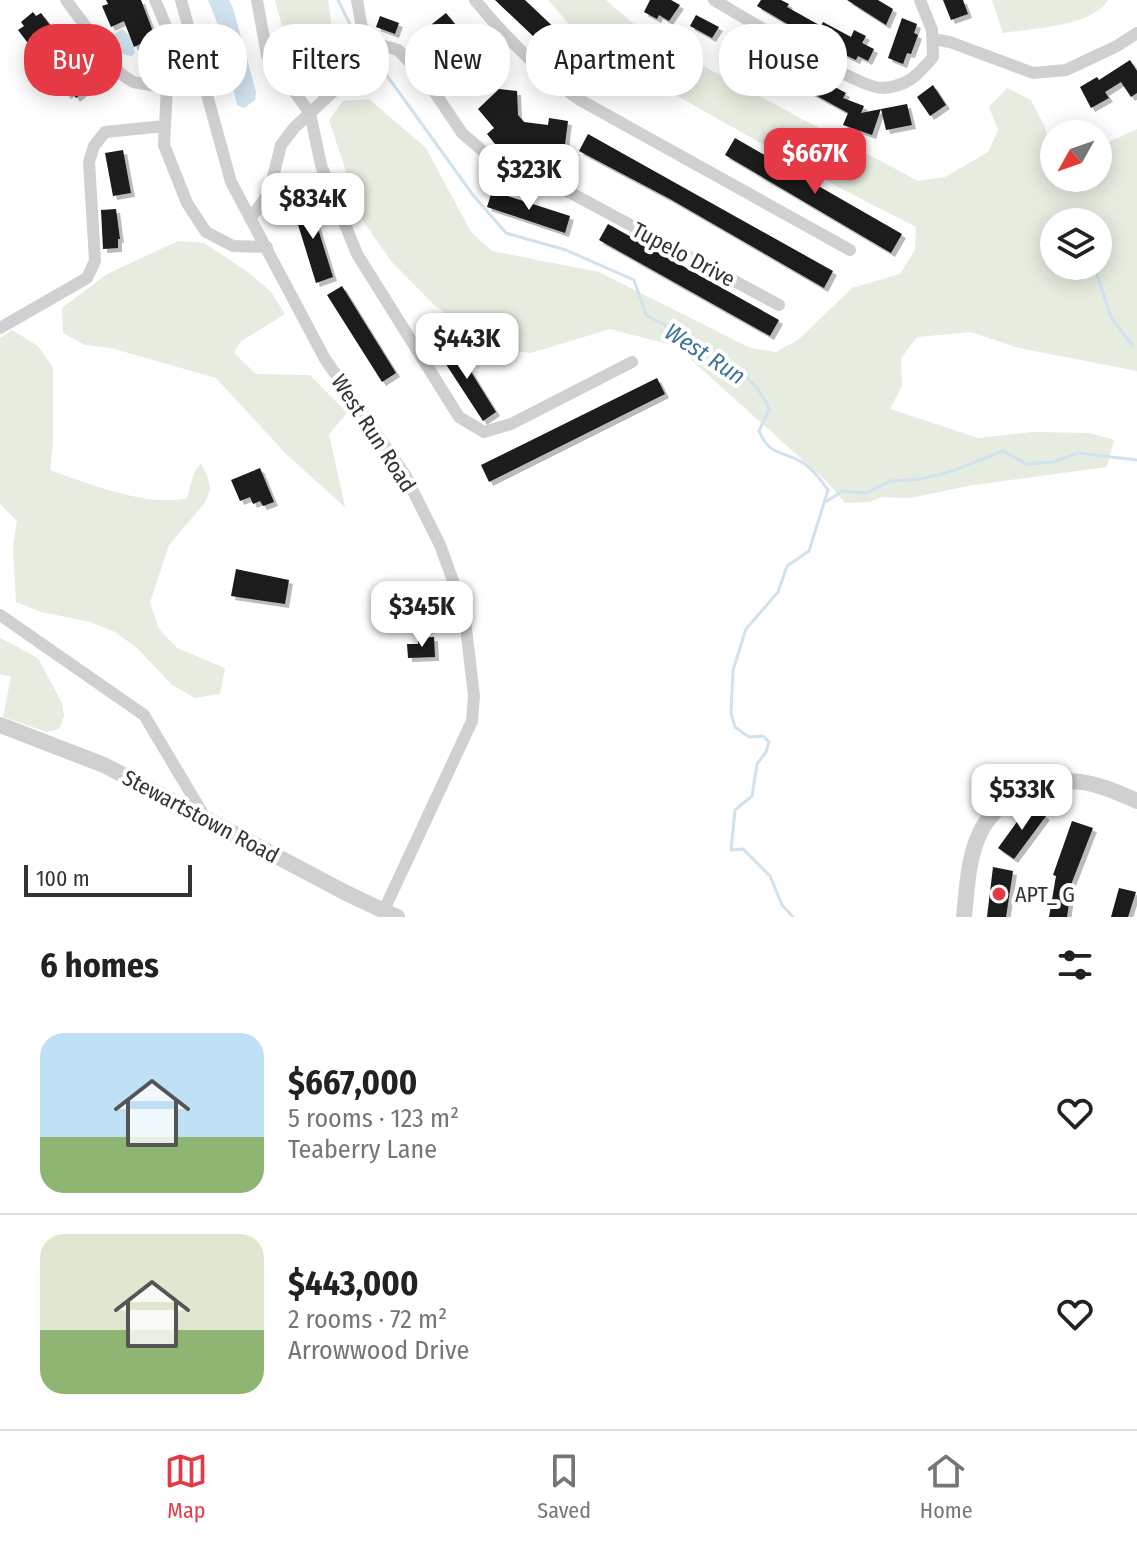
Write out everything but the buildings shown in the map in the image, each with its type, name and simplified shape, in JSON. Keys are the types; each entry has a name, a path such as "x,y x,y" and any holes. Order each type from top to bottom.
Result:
{"street":[{"path":"66,0 121,74 138,83"},
{"path":"155,0 165,24"},
{"name":"West Run Road","path":"181,0 231,182 325,359 405,475 440,545 464,611 474,696 472,721 387,915"},
{"path":"257,0 267,55 310,113 321,165 357,254 459,417 484,432 511,424 632,362"},
{"path":"357,0 361,24"},
{"path":"475,0 514,46 553,82 850,250"},
{"path":"714,0 842,72 880,89 914,79 933,57 932,30 920,0"},
{"path":"933,39 950,42 1033,73 1066,70 1137,33"},
{"name":"Tupelo Drive","path":"389,47 398,50 425,78 462,133 490,157 571,193 779,305"},
{"path":"167,96 164,145 187,203 206,232 233,246 267,247"},
{"path":"250,219 269,193 281,145 328,96"},
{"path":"0,328 87,278 95,261 89,162 94,146 105,132 165,126"},
{"path":"0,615 144,715 206,819"},
{"name":"Stewartstown Road","path":"0,725 104,765 387,915"},
{"path":"964,917 978,839 992,815 1016,795 1050,782 1068,780 1103,787 1137,801"}],"shaded area":[{"path":"275,0 328,0 331,24 282,24"},
{"path":"548,0 606,0 634,24 569,24"},
{"path":"992,0 1108,0 1089,16 1075,21 1003,33"},
{"path":"703,66 719,74 719,96 759,96 918,181 945,177 988,152 998,130 989,107 1007,88 1031,100 1041,120 1040,192 1112,192 1112,141 1137,129 1137,371 1019,348 971,332 917,337 901,358 902,386 890,409 978,438 1033,432 1090,433 1114,440 1107,467 967,486 911,498 883,497 869,502 845,503 826,481 676,346 610,329 531,353 503,350 478,339 432,303 391,261 362,219 329,120 343,101 369,99 426,148 471,232 492,251 599,272 750,348 776,352 799,339 852,288 900,274 915,250 916,227 838,187 678,96 703,96"},
{"path":"178,241 204,243 248,272 271,292 285,314 240,342 234,353 256,374 310,375 347,413 329,434 345,507 287,455 216,378 111,348 85,345 63,333 62,308 107,274"},
{"path":"12,330 38,346 53,368 50,470 118,493 172,500 187,498 194,473 201,463 210,490 204,504 169,545 150,602 159,629 177,648 225,668 220,694 195,698 172,685 137,648 115,632 91,622 41,612 16,602 13,548 17,521 0,504 0,338"},
{"path":"0,638 38,658 62,703 64,716 59,729 47,732 3,717 11,677 0,674"}],"water":[{"path":"208,0 229,0 237,24 218,24"},
{"path":"122,29 128,34 135,53 128,56 122,53"},
{"path":"247,59 256,92 255,100 244,108 237,105 235,96 247,96"}],"waterway":[{"name":"West Run","path":"338,0 350,24"},
{"name":"West Run","path":"389,78 473,195 506,233 566,250 634,280 646,315 716,354 750,380 762,394 769,410 759,431 767,445 804,464 828,490 809,551 787,566 778,592 746,629 733,670 731,713 735,727 749,737 763,736 769,742 757,764 752,796 735,810 731,850 743,849 770,876 782,905 793,917"},
{"path":"1099,280 1111,317 1133,346"},
{"path":"827,501 843,491 866,493 891,481 921,479 953,471 1003,451 1026,464 1053,462 1078,453 1137,460"}],"place":[{"name":"APT_ G","path":"999,894"}]}
